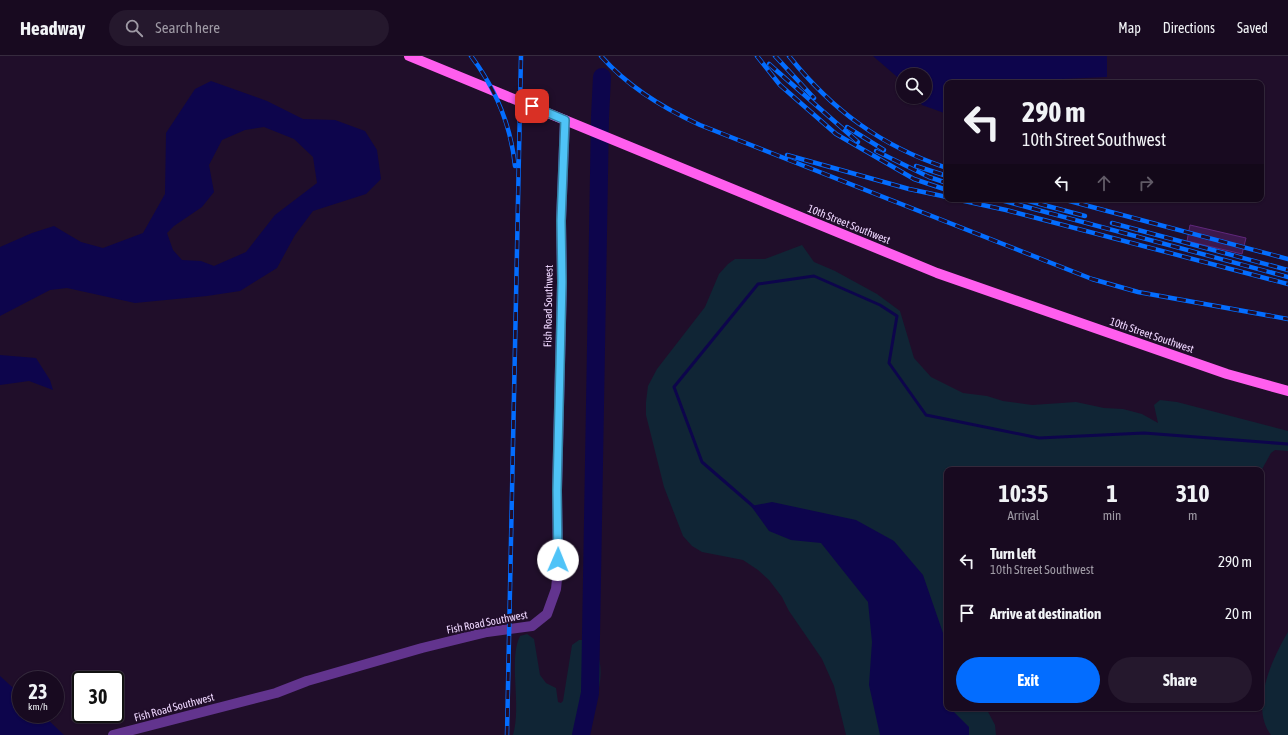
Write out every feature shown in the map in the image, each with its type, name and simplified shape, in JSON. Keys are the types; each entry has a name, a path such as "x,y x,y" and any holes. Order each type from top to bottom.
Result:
{"main road":[{"name":"10th Street Southwest","path":"409,56 937,273 1228,374 1288,391"}],"street":[{"name":"Fish Road Southwest","path":"113,735 276,693 307,681 429,646 487,632 532,626 547,614 556,589 558,569 557,490 562,282 561,221 565,120"}],"shaded area":[{"path":"873,56 1107,56 1107,77 1040,80 944,80 944,113 921,104 932,104 932,68 896,68 896,76"},
{"path":"211,81 267,101 303,119 335,120 365,131 377,150 381,179 366,194 313,211 295,235 277,268 240,291 207,296 135,303 67,288 50,290 0,316 0,247 32,233 54,226 81,242 103,248 143,233 165,194 166,133 195,89","holes":["264,127 294,139 313,157 317,183 275,215 246,252 214,266 201,261 182,260 173,250 167,233 174,226 202,207 214,192 209,165 222,140 245,130"]},
{"path":"802,245 814,262 835,271 877,294 900,311 914,358 931,377 963,393 1032,405 1076,402 1104,408 1123,409 1142,414 1158,423 1154,405 1160,400 1177,402 1288,431 1288,451 1275,450 1271,453 1263,467 944,467 944,711 988,711 995,725 996,735 846,735 834,686 822,659 789,611 782,597 769,580 758,570 743,560 702,552 692,546 683,536 664,487 646,415 648,386 657,369 705,307 719,274 735,259 765,259"},
{"path":"0,355 36,358 50,380 53,390 29,381 0,385"},
{"path":"772,502 856,520 894,541 923,575 943,633 944,711 953,711 969,727 969,735 880,735 869,685 872,642 868,602 821,543 791,540 769,531 751,506"},
{"path":"1288,632 1288,735 1271,735 1265,724 1262,711 1264,711 1264,692 1270,668"},
{"path":"527,634 534,639 540,675 546,683 556,688 558,702 561,703 563,701 572,645 579,640 585,640 594,648 599,657 600,679 596,703 585,735 513,735 516,711 515,657 520,636"},
{"path":"0,676 12,687 12,723 51,723 64,735 0,735"}],"building":[{"path":"1190,225 1246,238 1242,254 1187,241"}],"waterway":[{"path":"581,735 590,693 600,117 602,77"},
{"path":"754,507 702,462 674,387 758,284 814,276 880,305 897,316 889,363 926,415 1039,438 1144,433 1288,444"}],"railway":[{"path":"471,56 480,68 494,94 506,122 515,166"},
{"path":"507,735 521,56"},
{"path":"601,56 634,87 660,104 700,125 1092,279 1138,292 1288,319"},
{"path":"757,56 780,85 836,134 914,179 944,189"},
{"path":"775,56 814,98"},
{"path":"789,56 823,93 859,124 901,149 944,167"},
{"path":"769,64 858,142"},
{"path":"847,127 884,150"},
{"path":"876,151 929,177 944,182"},
{"path":"787,155 909,189 944,196"},
{"path":"916,166 944,175"},
{"path":"969,202 1006,210 1288,284"},
{"path":"1008,202 1288,277"},
{"path":"1032,202 1085,216"},
{"path":"1073,202 1288,259"},
{"path":"1112,223 1288,270"}],"route":[{"path":"532,106 565,120 561,221 562,282 557,490 558,560"}]}
